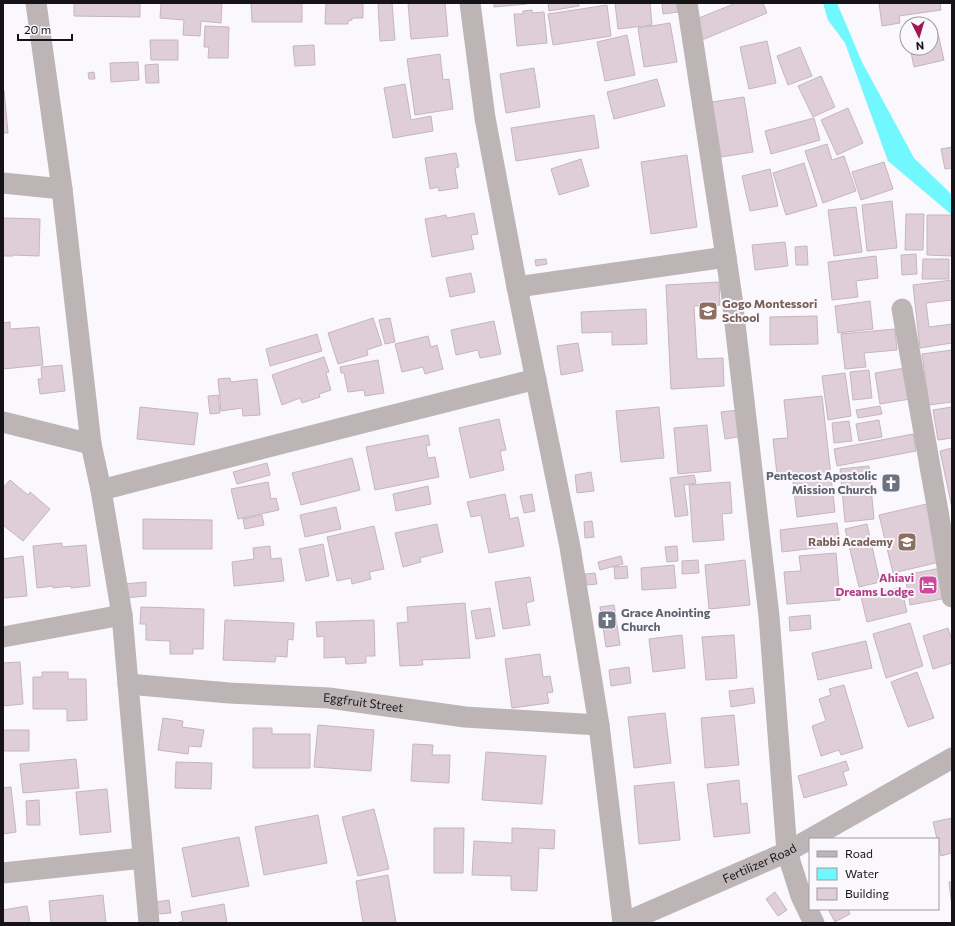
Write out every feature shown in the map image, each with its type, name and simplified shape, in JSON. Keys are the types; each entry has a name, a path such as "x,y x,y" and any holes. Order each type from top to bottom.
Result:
{"street":[{"path":"36,3 62,189 91,444 101,490 122,615 149,923"},
{"path":"470,3 485,118 517,288 570,547 599,725 623,923"},
{"path":"687,3 732,298 769,616 787,852 801,896 814,923"},
{"path":"3,183 62,189"},
{"path":"517,288 726,257"},
{"path":"902,309 938,509 952,597"},
{"path":"101,490 536,379"},
{"path":"3,422 91,444"},
{"path":"3,637 122,615"},
{"name":"Eggfruit Street","path":"128,684 229,693 329,698 465,717 599,725"},
{"name":"Fertilizer Road","path":"812,838 952,758"},
{"name":"Fertilizer Road","path":"623,923 787,852 809,839"},
{"path":"3,873 143,858"}],"water":[{"path":"823,3 837,3 862,62 914,158 952,195 952,215 888,161 845,43 828,20"}],"building":[{"path":"74,3 140,3 140,17 74,16"},
{"path":"161,3 222,3 221,23 201,21 200,36 183,35 184,20 160,18"},
{"path":"251,3 302,3 302,22 252,22"},
{"path":"326,3 363,3 363,18 352,18 352,20 348,21 348,24 325,24"},
{"path":"378,3 392,3 395,40 380,41"},
{"path":"408,3 445,3 448,36 411,39"},
{"path":"494,3 527,3 527,4 494,7"},
{"path":"548,3 579,3 579,6 549,11"},
{"path":"615,3 650,3 652,25 618,29"},
{"path":"662,3 676,3 678,12 663,14"},
{"path":"736,3 763,3 767,13 702,40 694,20"},
{"path":"879,3 940,3 941,10 899,16 899,23 882,26"},
{"path":"607,5 611,36 553,45 548,14"},
{"path":"532,10 532,13 544,12 547,43 517,46 514,14 523,14 523,11"},
{"path":"670,23 677,62 644,67 638,28"},
{"path":"205,26 229,27 228,58 208,58 209,47 204,47"},
{"path":"627,35 635,75 605,81 597,42"},
{"path":"939,38 944,60 914,67 912,56 939,56"},
{"path":"150,40 178,40 178,60 151,60"},
{"path":"767,41 776,83 749,89 740,47"},
{"path":"314,45 315,65 295,66 293,46"},
{"path":"800,47 812,76 788,85 777,56"},
{"path":"440,54 443,80 449,79 453,109 415,115 407,59"},
{"path":"138,62 139,80 111,82 110,63"},
{"path":"158,64 159,83 146,83 145,65"},
{"path":"534,68 540,107 506,113 500,74"},
{"path":"94,72 95,79 89,79 88,73"},
{"path":"821,76 835,107 813,117 798,86"},
{"path":"657,79 665,106 614,119 607,92"},
{"path":"405,84 411,120 431,116 433,131 393,138 384,88"},
{"path":"4,90 8,133 3,133"},
{"path":"744,97 753,152 721,157 712,102"},
{"path":"848,108 863,143 837,155 821,120"},
{"path":"594,115 599,148 516,161 511,128"},
{"path":"814,118 820,140 771,154 765,131"},
{"path":"827,144 832,160 844,156 856,191 823,203 805,151"},
{"path":"952,147 952,168 945,169 941,149"},
{"path":"456,153 459,167 455,168 458,188 439,191 438,187 430,189 425,158"},
{"path":"687,155 697,227 651,234 641,162"},
{"path":"581,159 589,186 559,195 551,169"},
{"path":"884,162 893,189 861,200 852,172"},
{"path":"804,163 817,206 786,215 773,173"},
{"path":"770,169 778,206 750,211 742,176"},
{"path":"892,201 897,248 867,251 862,205"},
{"path":"856,207 862,252 834,256 828,210"},
{"path":"474,213 478,234 471,235 474,249 432,257 425,219 446,215 447,218"},
{"path":"906,214 924,214 923,250 905,250"},
{"path":"927,215 952,215 951,256 927,255"},
{"path":"3,218 40,219 39,256 3,256"},
{"path":"785,242 788,266 755,270 752,245"},
{"path":"807,246 808,265 796,265 795,247"},
{"path":"916,254 917,274 902,275 901,255"},
{"path":"876,256 878,278 856,281 858,297 832,300 828,262"},
{"path":"546,259 547,264 536,266 535,260"},
{"path":"923,259 949,259 949,279 922,279"},
{"path":"471,273 475,292 450,297 446,278"},
{"path":"952,280 952,300 926,303 929,327 952,324 952,343 920,348 913,285"},
{"path":"719,282 720,305 694,306 697,359 723,358 724,386 671,389 666,285"},
{"path":"870,301 873,329 838,333 835,306"},
{"path":"646,309 647,344 612,345 612,332 582,333 581,312"},
{"path":"817,316 818,344 770,345 770,317"},
{"path":"373,318 382,345 367,350 368,355 338,364 328,333"},
{"path":"390,318 395,342 385,344 379,320"},
{"path":"494,321 501,354 480,358 478,350 456,355 451,330"},
{"path":"10,322 10,329 39,327 43,365 3,369 3,323"},
{"path":"895,329 897,350 864,353 866,367 845,369 841,334"},
{"path":"317,334 322,351 270,366 266,349"},
{"path":"428,336 431,347 437,345 443,369 425,374 423,367 402,372 395,344"},
{"path":"578,343 583,371 561,375 557,346"},
{"path":"952,350 952,402 929,405 922,354"},
{"path":"324,357 329,372 326,373 331,390 319,394 320,397 302,403 300,398 282,405 272,375"},
{"path":"378,360 384,393 365,396 364,390 348,392 344,373 341,373 340,367"},
{"path":"62,365 65,391 40,394 38,379 42,379 41,367"},
{"path":"905,368 910,399 880,404 875,373"},
{"path":"869,370 872,398 853,400 850,372"},
{"path":"845,373 851,416 828,420 822,376"},
{"path":"230,378 231,382 257,379 260,415 243,416 242,408 221,411 218,379"},
{"path":"218,395 220,413 210,414 208,396"},
{"path":"822,396 835,512 797,517 792,472 777,474 773,439 788,438 784,400"},
{"path":"880,406 882,414 858,418 856,410"},
{"path":"140,407 198,413 194,445 137,439"},
{"path":"659,407 664,458 621,462 616,411"},
{"path":"952,407 952,438 938,440 933,410"},
{"path":"738,410 743,436 725,439 721,412"},
{"path":"499,419 506,450 500,451 504,470 470,478 459,428"},
{"path":"879,420 882,437 859,441 856,424"},
{"path":"849,421 852,441 834,443 832,423"},
{"path":"707,425 711,471 678,474 674,428"},
{"path":"913,434 916,451 837,466 834,449"},
{"path":"428,435 430,445 426,446 428,458 435,457 439,477 375,490 366,447"},
{"path":"952,448 952,508 940,451"},
{"path":"352,458 360,490 301,505 292,473"},
{"path":"267,463 270,475 237,484 233,472"},
{"path":"869,466 874,519 845,522 840,469"},
{"path":"591,472 594,491 577,493 575,475"},
{"path":"694,475 696,483 684,485 688,515 675,517 670,478"},
{"path":"10,480 28,495 30,492 50,509 23,541 3,525 3,488"},
{"path":"268,482 271,499 276,498 279,510 238,519 231,489"},
{"path":"730,482 732,513 722,514 724,540 693,542 689,485"},
{"path":"428,486 431,504 396,511 393,494"},
{"path":"505,494 510,519 518,517 524,546 489,553 481,515 471,517 467,502"},
{"path":"532,494 535,511 524,513 520,496"},
{"path":"931,503 944,561 893,573 879,515"},
{"path":"336,507 341,529 305,537 300,515"},
{"path":"262,515 264,525 245,529 243,519"},
{"path":"143,519 212,520 212,549 143,549"},
{"path":"592,521 594,537 585,538 584,522"},
{"path":"837,523 840,545 782,552 780,530"},
{"path":"437,524 443,552 420,558 421,562 403,567 395,533"},
{"path":"867,524 880,582 859,587 845,529"},
{"path":"374,526 384,569 369,572 371,579 352,584 351,578 337,581 327,537"},
{"path":"62,543 62,547 86,545 90,586 53,588 53,586 37,588 33,546"},
{"path":"323,544 329,576 306,581 299,549"},
{"path":"270,546 271,559 281,558 284,581 234,586 232,562 254,559 253,548"},
{"path":"677,546 678,561 667,562 665,547"},
{"path":"836,553 840,600 787,604 784,572 801,571 799,556"},
{"path":"23,556 27,596 3,598 3,559"},
{"path":"621,556 623,564 600,570 598,562"},
{"path":"698,560 699,573 682,574 682,561"},
{"path":"745,560 750,605 709,609 705,565"},
{"path":"674,565 676,588 642,590 641,568"},
{"path":"627,566 628,578 615,579 614,567"},
{"path":"941,568 947,598 910,605 905,575"},
{"path":"595,573 597,584 587,585 585,574"},
{"path":"530,577 534,601 526,603 530,625 503,629 495,582"},
{"path":"146,582 146,596 125,598 124,584"},
{"path":"901,587 907,612 867,622 861,597"},
{"path":"465,603 470,658 422,660 423,665 400,666 397,623 408,622 407,607"},
{"path":"614,605 620,645 606,647 600,607"},
{"path":"141,607 204,609 203,649 193,649 193,654 170,654 170,641 146,640 146,624 140,624"},
{"path":"490,608 495,636 476,639 471,611"},
{"path":"810,615 811,629 790,631 789,617"},
{"path":"225,620 294,623 293,640 288,639 287,657 276,656 275,662 223,660"},
{"path":"374,620 375,656 366,656 366,663 346,664 345,657 324,658 324,636 317,637 316,622"},
{"path":"910,623 923,666 886,678 873,634"},
{"path":"948,628 952,640 952,663 933,669 923,636"},
{"path":"682,635 685,668 653,672 649,639"},
{"path":"734,635 737,678 706,680 702,637"},
{"path":"866,641 872,668 818,680 812,653"},
{"path":"540,654 543,677 550,676 553,692 547,693 549,703 512,708 505,659"},
{"path":"20,662 23,704 3,706 3,663"},
{"path":"629,667 631,683 611,686 609,670"},
{"path":"42,672 68,672 68,679 86,679 87,720 67,721 67,709 33,709 33,677 42,677"},
{"path":"917,672 934,718 908,727 891,682"},
{"path":"844,685 863,748 841,755 839,750 821,756 812,726 826,721 819,699 831,695 829,689"},
{"path":"753,688 755,703 731,707 729,691"},
{"path":"665,713 671,763 634,768 628,717"},
{"path":"734,715 739,765 705,768 701,718"},
{"path":"163,718 183,721 182,727 204,730 201,747 189,746 188,754 158,750"},
{"path":"318,725 374,730 371,771 314,767"},
{"path":"253,728 272,728 272,734 310,734 310,768 253,768"},
{"path":"3,730 29,730 29,751 3,751"},
{"path":"413,744 433,745 432,755 450,755 449,783 411,781"},
{"path":"486,752 546,756 542,804 482,800"},
{"path":"76,759 79,788 23,793 20,764"},
{"path":"846,761 849,770 843,772 847,785 804,798 798,776"},
{"path":"176,762 212,763 211,789 175,788"},
{"path":"739,780 741,804 747,803 750,833 714,837 707,784"},
{"path":"674,782 680,840 639,844 634,786"},
{"path":"11,787 16,832 3,834 3,788"},
{"path":"107,789 111,832 80,835 76,792"},
{"path":"39,800 40,825 27,825 26,801"},
{"path":"374,809 389,869 358,876 342,817"},
{"path":"318,815 327,863 264,875 255,827"},
{"path":"952,818 952,853 941,856 939,838 937,838 933,822"},
{"path":"434,828 464,828 463,873 434,873"},
{"path":"512,828 555,830 554,849 539,848 537,891 511,890 511,876 472,875 474,841 512,843"},
{"path":"239,837 249,886 192,897 182,848"},
{"path":"388,875 396,923 363,923 356,881"},
{"path":"949,882 952,882 952,907"},
{"path":"775,892 787,910 778,916 766,899"},
{"path":"103,895 106,923 51,923 49,901"},
{"path":"169,900 171,913 158,914 157,902"},
{"path":"224,904 227,923 179,923 183,921 181,912"},
{"path":"27,906 30,923 3,923 3,910"},
{"path":"848,910 850,914 835,922 829,911"}],"place":[{"name":"Gogo Montessori School","path":"708,311"},
{"name":"Pentecost Apostolic Mission Church","path":"891,483"},
{"name":"Rabbi Academy","path":"907,542"},
{"name":"Ahiavi Dreams Lodge","path":"928,585"},
{"name":"Grace Anointing Church","path":"607,620"}]}
